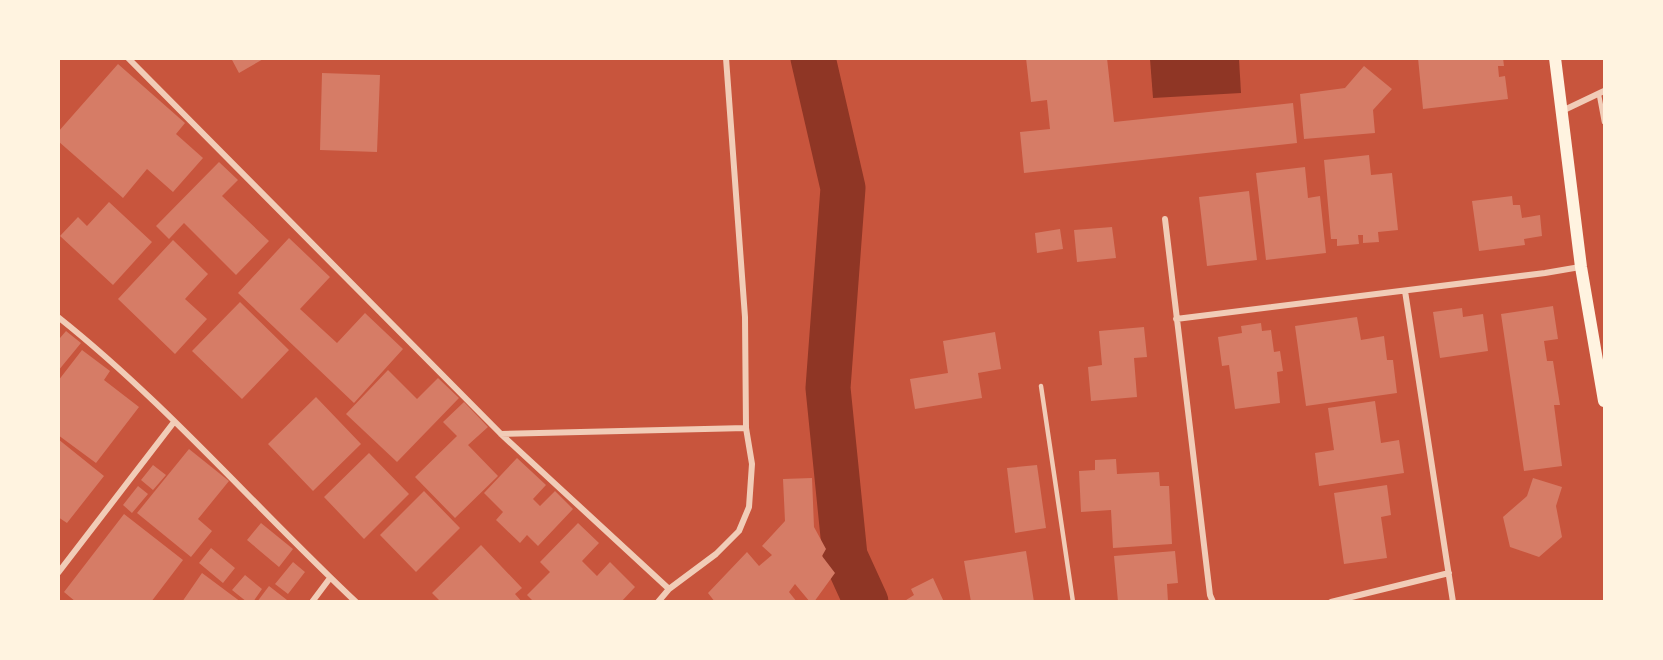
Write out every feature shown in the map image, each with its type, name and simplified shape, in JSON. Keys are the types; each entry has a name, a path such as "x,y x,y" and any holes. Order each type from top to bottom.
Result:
{"main road":[{"path":"1555,58 1581,267 1605,401"}],"street":[{"path":"128,58 501,434 669,589"},
{"path":"658,602 669,589 717,554 739,531 749,507 752,464 746,428 745,317 726,58"},
{"path":"1560,111 1602,93"},
{"path":"1165,219 1210,595 1213,602"},
{"path":"1176,319 1581,267"},
{"path":"1405,291 1453,602"},
{"path":"58,317 88,341 174,422 356,602"},
{"path":"58,573 174,422"},
{"path":"501,434 746,428"},
{"path":"1331,602 1449,573"},
{"path":"312,602 330,578"}],"lane":[{"path":"1602,93 1605,122"},
{"path":"1041,386 1074,602"}],"shaded area":[{"path":"1150,59 1239,59 1241,93 1153,98"}],"building":[{"path":"231,58 265,58 239,73"},
{"path":"1026,58 1107,58 1114,122 1293,103 1297,143 1024,173 1020,132 1050,129 1047,100 1031,102"},
{"path":"1418,58 1503,58 1504,66 1498,66 1499,77 1505,76 1508,99 1423,109"},
{"path":"118,64 185,123 176,134 203,158 173,192 147,169 123,198 58,141 58,132"},
{"path":"1364,66 1392,89 1373,110 1375,133 1304,139 1300,94 1345,88"},
{"path":"322,73 380,75 377,152 320,150"},
{"path":"1369,155 1371,175 1392,173 1398,230 1378,232 1379,242 1363,243 1363,235 1358,235 1359,244 1337,246 1337,239 1331,239 1324,160"},
{"path":"219,162 238,180 222,196 269,241 236,275 184,223 169,239 156,226"},
{"path":"1305,167 1308,198 1320,196 1326,253 1266,260 1256,173"},
{"path":"1249,191 1257,260 1207,266 1199,197"},
{"path":"1512,196 1513,205 1520,205 1522,218 1540,215 1542,236 1524,239 1525,245 1479,251 1472,201"},
{"path":"109,202 152,242 113,285 60,236 78,217 87,226"},
{"path":"1112,227 1116,258 1077,262 1074,230"},
{"path":"1060,229 1063,249 1037,253 1035,233"},
{"path":"289,238 330,277 300,309 337,343 365,313 403,349 354,403 238,293"},
{"path":"173,240 208,274 185,299 207,319 175,354 118,299"},
{"path":"240,302 289,350 242,399 192,351"},
{"path":"1553,306 1558,339 1544,341 1547,361 1553,361 1560,405 1554,405 1562,466 1524,471 1501,314"},
{"path":"1462,308 1463,317 1483,314 1488,351 1440,358 1433,312"},
{"path":"1357,317 1361,340 1384,336 1387,360 1393,360 1397,393 1306,406 1295,326"},
{"path":"1261,323 1262,331 1271,330 1274,352 1280,351 1283,371 1277,372 1280,403 1235,409 1229,365 1222,366 1218,337 1242,333 1241,326"},
{"path":"1144,327 1147,357 1134,358 1137,397 1091,401 1088,367 1102,365 1099,331"},
{"path":"66,331 81,343 58,371 58,337 60,338"},
{"path":"995,332 1001,369 978,373 982,398 915,409 910,379 948,373 943,341"},
{"path":"82,350 110,371 104,380 139,407 96,463 58,435 58,381"},
{"path":"388,370 417,399 438,378 459,398 397,462 346,414"},
{"path":"316,397 361,444 313,491 268,444"},
{"path":"1375,401 1381,443 1399,440 1404,473 1319,486 1315,453 1334,450 1328,408"},
{"path":"464,402 488,427 468,445 498,476 455,518 415,477 457,436 443,422"},
{"path":"58,439 104,476 67,523 58,517"},
{"path":"189,449 229,481 198,519 212,531 191,557 137,513"},
{"path":"369,453 409,494 364,539 324,497"},
{"path":"517,458 546,485 533,499 540,506 555,491 573,509 538,546 527,535 520,543 496,520 503,512 484,493"},
{"path":"1116,459 1117,474 1159,472 1160,486 1169,486 1172,544 1113,548 1111,510 1081,512 1079,471 1095,470 1095,460"},
{"path":"153,465 166,475 153,490 141,480"},
{"path":"1037,465 1046,528 1015,533 1007,468"},
{"path":"812,478 814,527 826,549 822,556 835,573 814,602 810,602 795,584 789,592 797,602 715,602 708,593 747,552 759,566 772,555 762,546 785,521 783,479"},
{"path":"1533,478 1562,487 1556,506 1562,537 1539,557 1510,547 1503,517 1527,496"},
{"path":"1387,485 1391,515 1381,517 1387,558 1344,564 1334,493"},
{"path":"138,486 148,494 132,513 123,505"},
{"path":"424,491 460,528 416,572 380,535"},
{"path":"124,514 183,560 151,602 76,602 64,592"},
{"path":"261,523 293,549 279,567 247,540"},
{"path":"578,523 599,543 582,561 597,576 610,562 635,587 621,602 534,602 527,595 550,572 540,562"},
{"path":"481,545 522,588 515,594 522,602 441,602 432,593"},
{"path":"211,548 235,568 223,583 199,563"},
{"path":"1026,551 1034,602 971,602 964,561"},
{"path":"1175,551 1178,583 1167,584 1168,602 1118,602 1114,556"},
{"path":"293,562 305,572 288,594 275,584"},
{"path":"202,573 241,602 182,602"},
{"path":"245,575 262,589 253,602 247,602 232,590"},
{"path":"933,578 944,602 903,602 914,595 911,589"},
{"path":"269,586 287,600 286,602 257,602"}],"waterway":[{"path":"813,58 843,188 828,388 845,556 866,602"}]}
